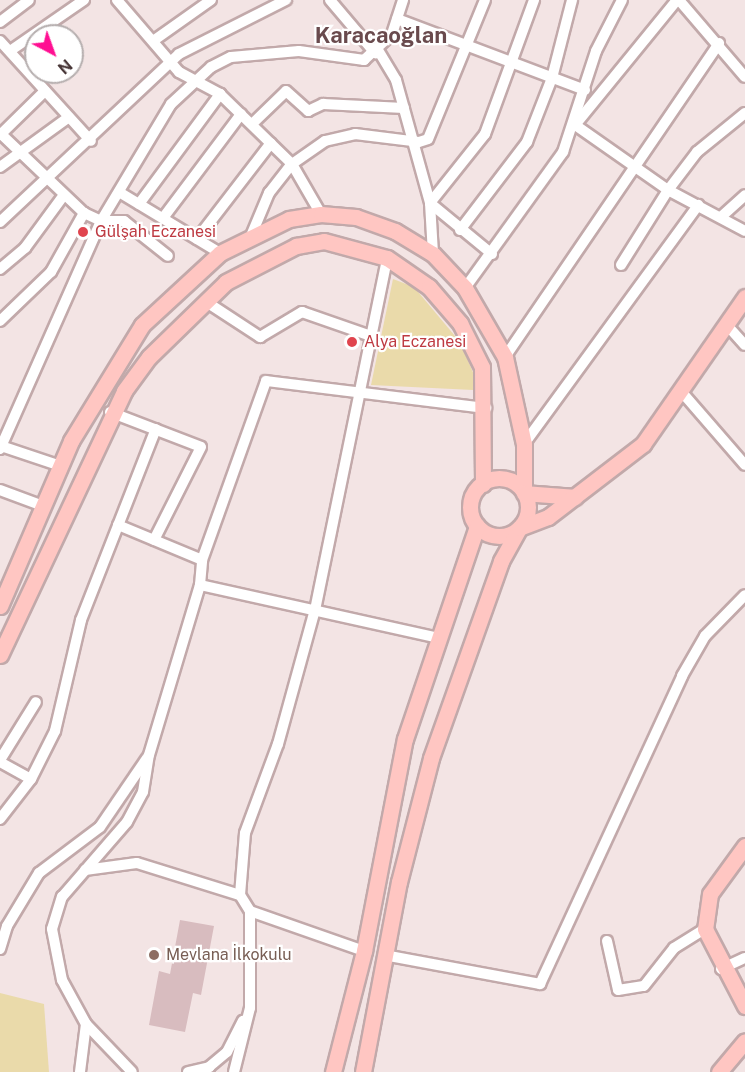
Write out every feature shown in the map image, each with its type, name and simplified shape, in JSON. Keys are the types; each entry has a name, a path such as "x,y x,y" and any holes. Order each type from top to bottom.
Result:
{"main road":[{"path":"0,606 61,466 106,375 142,325 220,253 251,236 321,214 356,217 395,231 433,254 465,288 505,357 524,444 524,493 528,511 501,561 448,700 384,955 363,1072"},
{"path":"0,655 110,412 149,357 204,301 265,259 296,246 324,241 387,258 429,287 460,323 482,367 486,408 483,484 471,508 477,526 405,739 364,951 333,1072"},
{"path":"477,526 502,536 548,517 643,444 742,304"},
{"path":"483,484 510,480 524,493 576,497"},
{"path":"745,846 710,894 705,929 722,969 745,1006"},
{"path":"719,1072 745,1041"}],"street":[{"path":"0,22 28,0"},
{"path":"10,51 84,0"},
{"path":"117,0 171,63 220,94 292,164 321,214"},
{"path":"153,41 211,0"},
{"path":"0,222 49,181 171,63 286,0"},
{"path":"330,0 376,52 396,80 404,108 409,140 430,202 433,254"},
{"path":"61,466 1,447 100,221 171,104 197,78 231,57 299,51 342,61 364,60 376,52 397,19 403,0"},
{"path":"251,236 269,193 292,164 336,137 384,134 409,140 428,138 468,46 485,0"},
{"path":"430,202 485,134 534,0"},
{"path":"460,230 527,142 552,78 572,0"},
{"path":"575,125 610,15 622,0"},
{"path":"465,288 537,196 575,125 678,0 719,43 745,76"},
{"path":"397,19 585,90"},
{"path":"0,41 91,141"},
{"path":"505,357 719,43"},
{"path":"45,91 0,134 84,213 100,221 124,221 168,256"},
{"path":"252,124 286,91 308,111 323,104 404,108"},
{"path":"139,204 220,94"},
{"path":"621,265 668,190 697,152 745,113"},
{"path":"163,219 241,114"},
{"path":"0,166 17,150 33,147 69,117"},
{"path":"575,125 668,190 722,216 745,231"},
{"path":"197,239 271,143"},
{"path":"119,192 220,253"},
{"path":"0,269 25,248 64,195"},
{"path":"722,216 745,195"},
{"path":"430,202 460,230 492,254"},
{"path":"524,444 698,205"},
{"path":"0,321 51,272 84,213"},
{"path":"234,1072 250,1008 250,911 240,895 245,833 278,744 315,610 387,258"},
{"path":"204,301 260,336 302,312 371,336"},
{"path":"726,324 745,345"},
{"path":"132,1072 121,1066 86,1024 62,980 52,929 62,897 127,822 144,792 149,755 200,585 202,560 266,381 486,408"},
{"path":"680,390 745,465"},
{"path":"110,412 201,447 154,540"},
{"path":"0,819 31,779 55,731 81,620 156,429"},
{"path":"0,490 43,506"},
{"path":"118,525 202,560"},
{"path":"200,585 440,638"},
{"path":"384,955 540,984 682,676 705,636 745,595"},
{"path":"31,779 0,761 36,702"},
{"path":"0,948 7,926 39,873 100,827 149,755"},
{"path":"85,870 137,863 240,895"},
{"path":"250,911 364,951"},
{"path":"607,941 618,990 644,986 674,948 705,929"},
{"path":"722,969 745,958"},
{"path":"188,1072 208,1067 227,1052 250,1008"},
{"path":"80,1072 86,1024"}],"shaded area":[{"path":"393,279 414,287 460,342 475,377 473,390 371,385"},
{"path":"0,993 44,1004 49,1072 0,1072"}],"building":[{"name":"Mevlana İlkokulu","path":"180,920 214,926 201,995 193,993 185,1032 149,1025 159,971 170,974"}],"place":[{"name":"Gülşah Eczanesi","path":"83,232"},
{"name":"Alya Eczanesi","path":"352,342"},
{"name":"Mevlana İlkokulu","path":"154,955"}],"district":[{"name":"Karacaoğlan","path":"381,36"}]}
